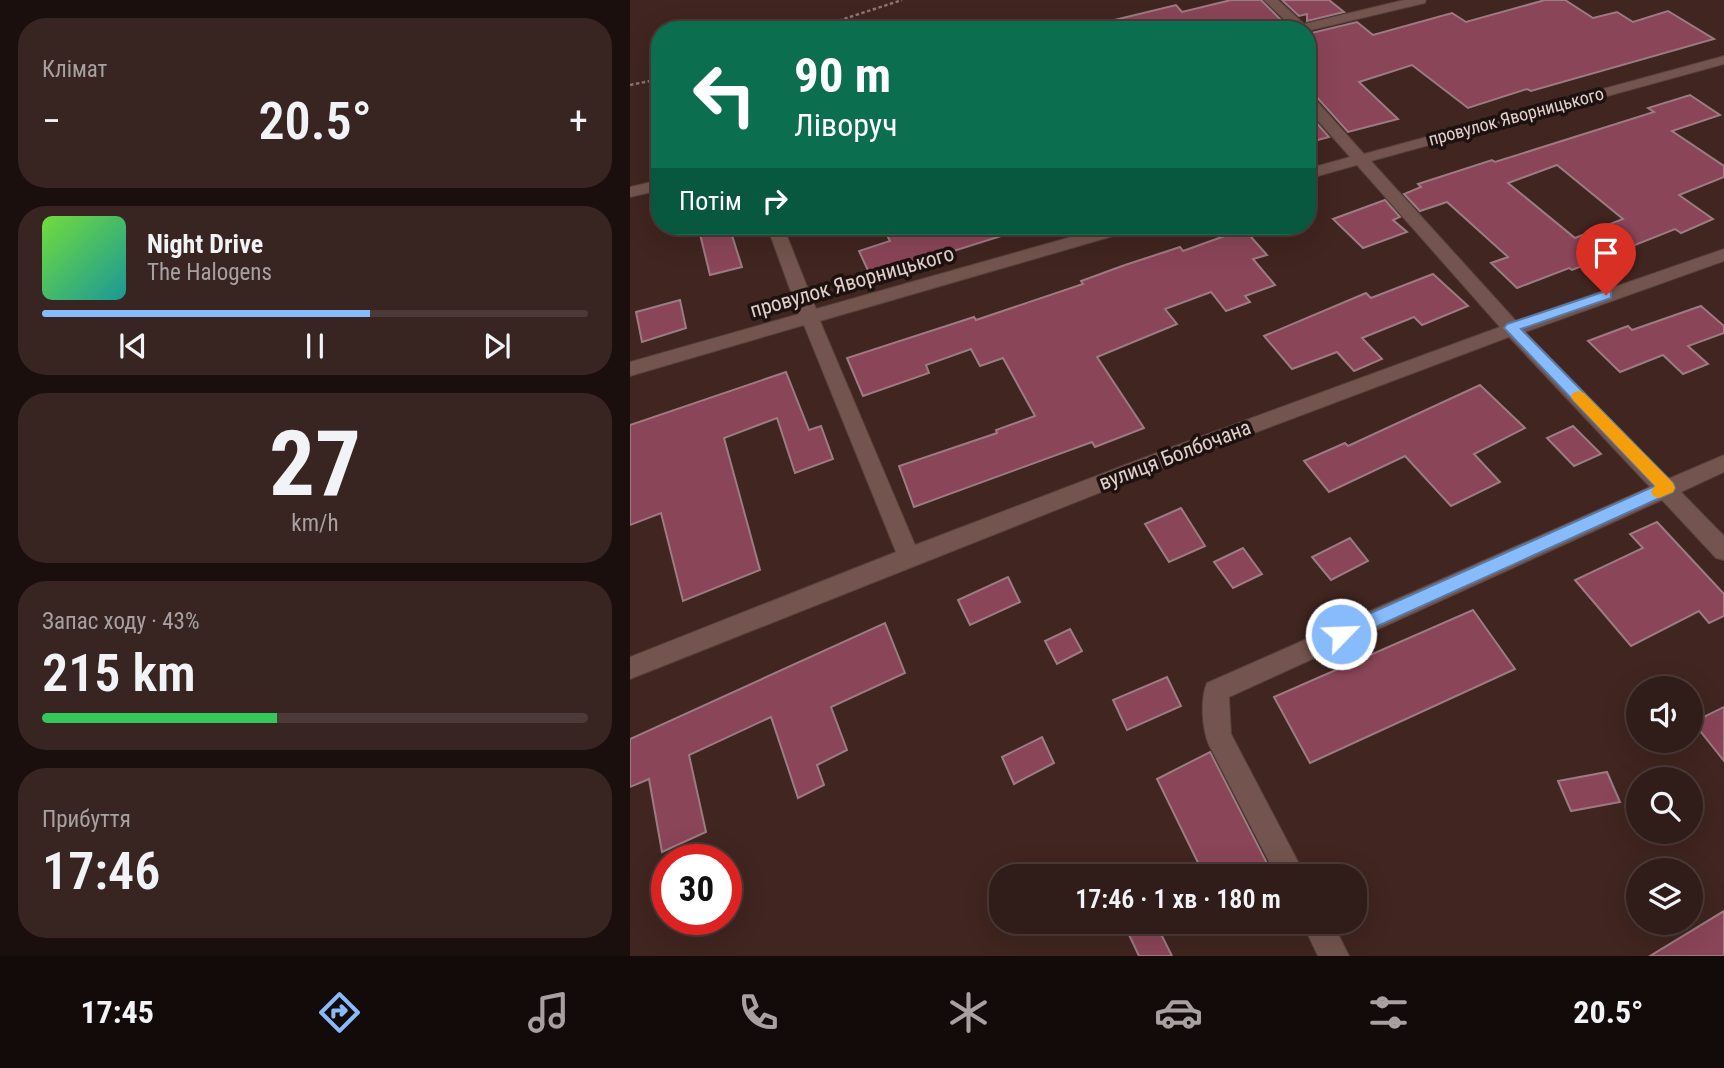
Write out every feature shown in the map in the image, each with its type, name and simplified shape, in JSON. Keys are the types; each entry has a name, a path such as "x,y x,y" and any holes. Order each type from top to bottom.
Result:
{"street":[{"path":"1270,0 1290,21"},
{"path":"1316,25 1420,0"},
{"name":"провулок Яворницького","path":"1316,171 1724,60"},
{"path":"1316,109 1511,328 1667,488 1724,551"},
{"path":"630,192 651,187"},
{"path":"778,235 909,556"},
{"name":"провулок Яворницького","path":"630,369 1097,235"},
{"name":"вулиця Болбочана","path":"630,668 909,556 1511,328 1724,255"},
{"path":"1285,864 1218,736 1216,691 1724,463"},
{"path":"1323,934 1334,956"}],"path":[{"path":"838,21 902,0"},
{"path":"630,86 651,81"}],"building":[{"path":"1231,0 1261,0 1281,20 1110,21 1176,5 1182,12"},
{"path":"1282,0 1329,0 1344,12 1307,21 1307,14 1299,16"},
{"path":"1545,0 1565,0 1593,18 1617,12 1633,22 1668,11 1714,39 1531,91 1527,89 1468,108 1412,65 1359,82 1398,119 1348,132 1316,96 1316,32 1357,22 1373,35 1452,13 1466,22"},
{"path":"1690,95 1720,115 1672,131 1724,166 1724,177 1679,195 1713,219 1681,233 1675,229 1572,270 1569,268 1517,288 1491,263 1508,257 1447,202 1420,211 1404,194 1421,187 1418,184 1654,112 1648,108","holes":["1557,165 1623,219 1575,238 1508,183"]},
{"path":"1316,122 1329,137 1316,141"},
{"path":"1385,200 1400,217 1393,220 1407,232 1363,248 1333,219"},
{"path":"700,235 732,235 742,267 710,275"},
{"path":"887,235 1004,235 871,277 859,251 890,241"},
{"path":"1227,235 1249,235 1267,255 1253,259 1275,285 1245,296 1250,302 1226,311 1211,292 1165,309 1177,324 1097,357 1144,428 1095,447 1092,442 914,507 899,466 997,433 996,430 1035,416 1003,358 980,366 971,349 926,365 929,373 863,396 847,358 974,317 976,320 1083,284 1081,281 1180,247 1183,251"},
{"path":"1433,274 1468,306 1422,325 1414,317 1362,338 1382,359 1354,371 1337,352 1292,369 1264,336 1366,293 1371,298"},
{"path":"680,300 686,328 642,342 636,312"},
{"path":"1701,306 1724,326 1724,333 1688,346 1708,364 1683,374 1663,355 1620,372 1588,341 1628,326 1632,330"},
{"path":"786,372 809,430 821,426 833,459 795,473 777,418 724,438 760,570 683,601 661,513 630,525 630,425"},
{"path":"1480,385 1525,428 1474,454 1500,482 1451,506 1405,456 1329,492 1304,461 1345,443 1348,446"},
{"path":"1573,426 1601,454 1574,466 1547,438"},
{"path":"1181,508 1205,546 1169,562 1145,524"},
{"path":"1657,522 1724,594 1724,616 1709,623 1699,611 1631,646 1575,580 1643,548 1630,534"},
{"path":"1350,538 1368,561 1331,580 1312,557"},
{"path":"1243,548 1262,574 1233,588 1214,562"},
{"path":"1008,577 1020,602 970,625 958,600"},
{"path":"1473,610 1515,669 1310,763 1274,697"},
{"path":"885,623 905,673 831,707 847,750 817,765 824,785 798,798 771,717 689,755 706,832 680,844 661,844 649,779 630,787 630,739"},
{"path":"1070,629 1082,651 1057,664 1045,641"},
{"path":"1167,677 1181,706 1127,730 1113,700"},
{"path":"1724,707 1724,761 1703,735 1703,717"},
{"path":"1042,737 1054,763 1014,784 1002,757"},
{"path":"1210,752 1267,864 1199,864 1157,779"},
{"path":"1607,772 1620,802 1571,811 1558,781"},
{"path":"1724,911 1724,956 1650,956 1685,935 1703,935 1703,924"},
{"path":"1129,934 1161,934 1172,956 1139,956"}],"slow traffic":[{"path":"1578,397 1667,488 1659,491"}],"route":[{"path":"1341,634 1667,488 1511,328 1606,295"}]}
